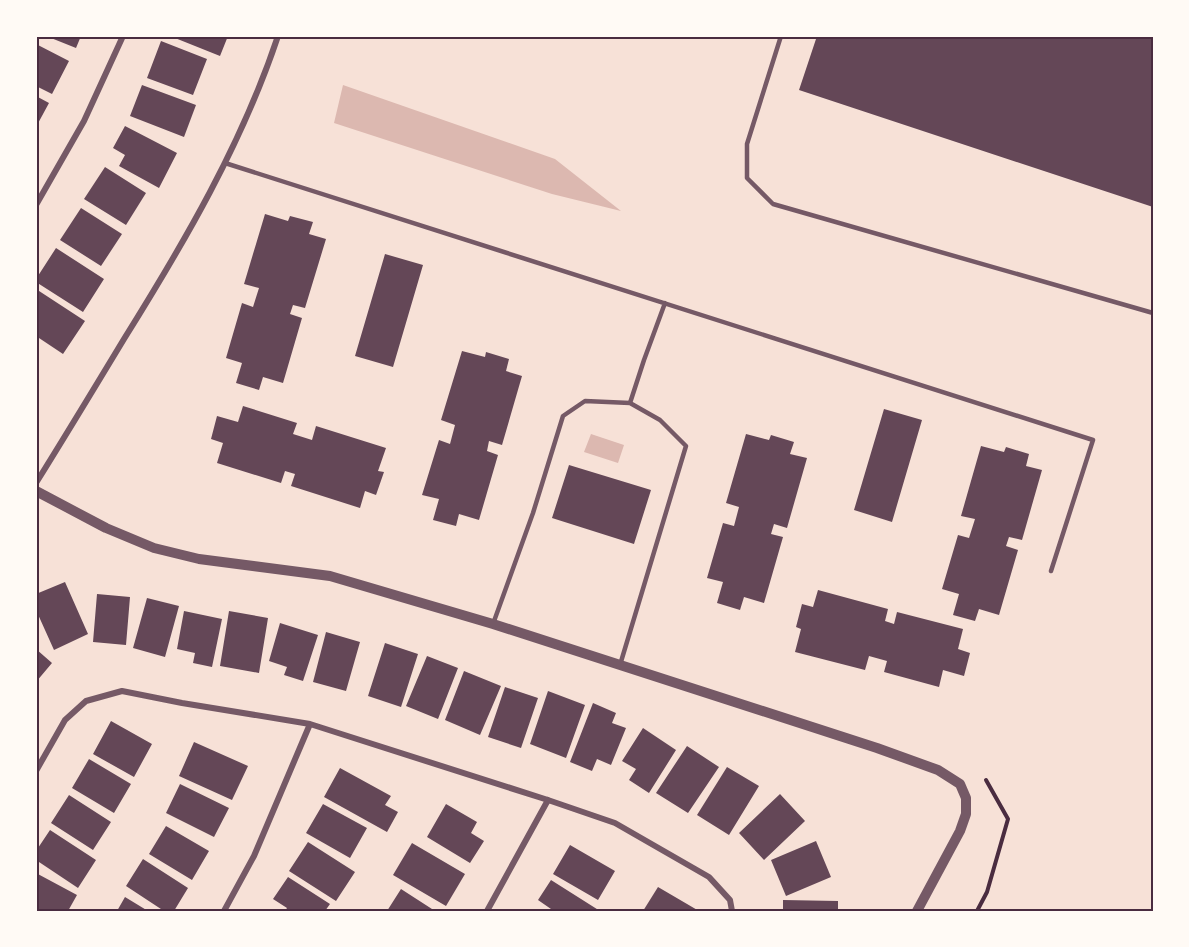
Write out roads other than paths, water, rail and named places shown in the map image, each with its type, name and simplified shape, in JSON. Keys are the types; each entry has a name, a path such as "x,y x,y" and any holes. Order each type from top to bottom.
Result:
{"street":[{"path":"36,204 84,121 123,36"},
{"path":"36,483 193,224 225,163 279,36"},
{"path":"36,491 106,528 154,548 199,559 330,576 493,624 877,748 938,770 960,784 966,798 966,814 960,831 917,911"},
{"path":"36,771 65,720 86,701 122,691 310,724 615,823 710,877 730,900 732,911"},
{"path":"224,911 254,856 310,724"},
{"path":"487,911 548,800"}],"lane":[{"path":"781,36 747,144 747,178 772,204 1153,313"},
{"path":"225,163 1093,440 1051,571"},
{"path":"630,403 665,303"},
{"path":"493,624 533,513 563,416 585,401 630,403 660,420 686,446 620,666"}]}
